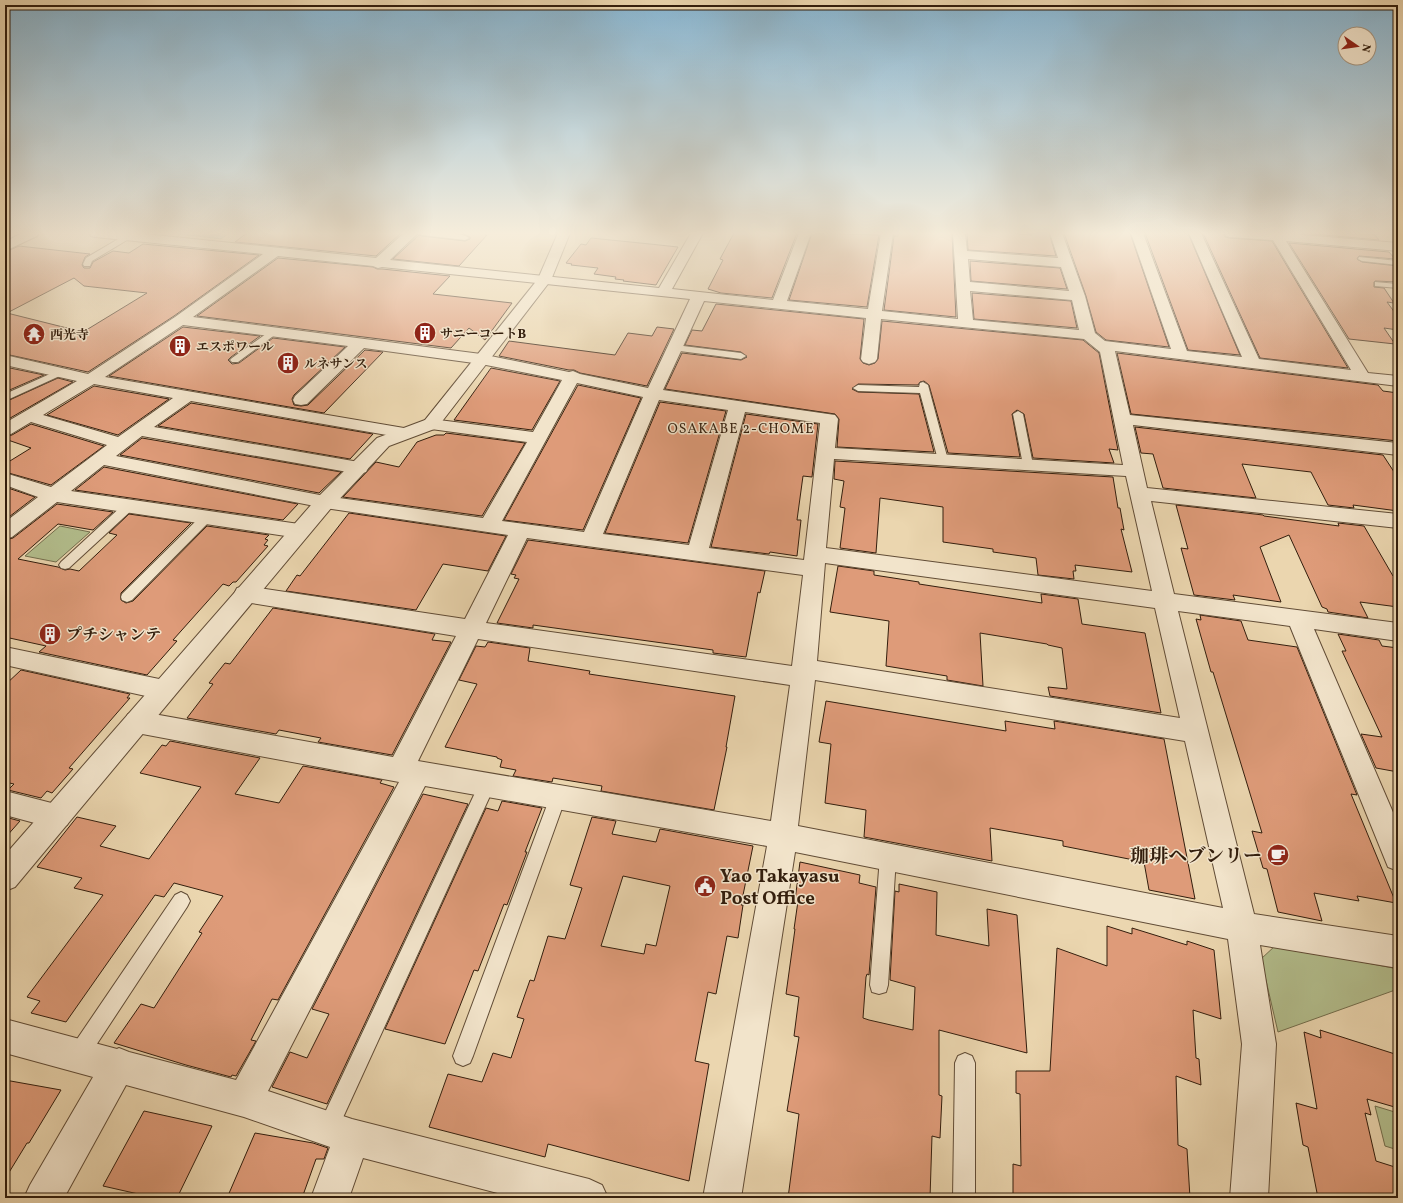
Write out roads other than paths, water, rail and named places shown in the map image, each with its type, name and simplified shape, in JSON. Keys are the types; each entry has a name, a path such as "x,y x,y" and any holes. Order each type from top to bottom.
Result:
{"street":[{"path":"5,430 91,379 180,320 223,289"},
{"path":"431,424 537,289"},
{"path":"635,289 966,324 1094,340 1181,355 1392,380 1398,395"},
{"path":"779,304 784,289"},
{"path":"869,359 878,289"},
{"path":"962,289 966,324"},
{"path":"998,289 1078,296"},
{"path":"1076,289 1094,340 1107,350 1242,927 1259,1044 1249,1198"},
{"path":"1157,289 1181,355"},
{"path":"1220,289 1253,364"},
{"path":"1310,289 1363,377"},
{"path":"590,540 653,394 699,296"},
{"path":"180,320 481,359 572,376 653,394 829,419 804,673 783,836 722,1198"},
{"path":"301,400 361,343"},
{"path":"5,360 91,379 404,433"},
{"path":"489,526 572,376"},
{"path":"5,532 138,430 187,396"},
{"path":"697,554 738,406"},
{"path":"29,416 121,443"},
{"path":"1123,420 1398,449"},
{"path":"5,877 299,531 383,442 431,424 538,438"},
{"path":"138,430 359,468"},
{"path":"826,453 1028,465 1398,522"},
{"path":"101,458 325,502 590,540 697,554 814,561 1166,601 1398,632"},
{"path":"5,479 54,495 299,531"},
{"path":"244,1100 409,771 470,629 521,530"},
{"path":"245,594 470,629 804,673 1196,732"},
{"path":"1298,619 1398,857"},
{"path":"5,656 164,690"},
{"path":"137,722 487,785 783,836 1242,927 1398,952"},
{"path":"5,803 57,816"},
{"path":"5,1036 120,1065 244,1100 340,1133 589,1198"},
{"path":"43,1198 120,1065"},
{"path":"330,1198 340,1133"}],"lane":[{"path":"235,360 273,332"},
{"path":"675,348 741,356"},
{"path":"5,398 61,372"},
{"path":"858,388 924,388 943,460"},
{"path":"1018,414 1028,465"},
{"path":"65,565 129,506"},
{"path":"127,598 207,517"},
{"path":"340,1133 487,785"},
{"path":"463,1056 558,797"},
{"path":"879,985 888,857"},
{"path":"78,1055 181,901"},
{"path":"964,1198 965,1063"}],"place":[{"name":"サニーコートB","path":"425,333"},
{"name":"西光寺","path":"34,334"},
{"name":"エスポワール","path":"180,346"},
{"name":"ルネサンス","path":"288,363"},
{"name":"プチシャンテ","path":"50,634"},
{"name":"珈琲ヘブンリー","path":"1278,855"},
{"name":"Yao Takayasu Post Office","path":"705,886"}],"district":[{"name":"OSAKABE 2-CHOME","path":"741,428"}]}
